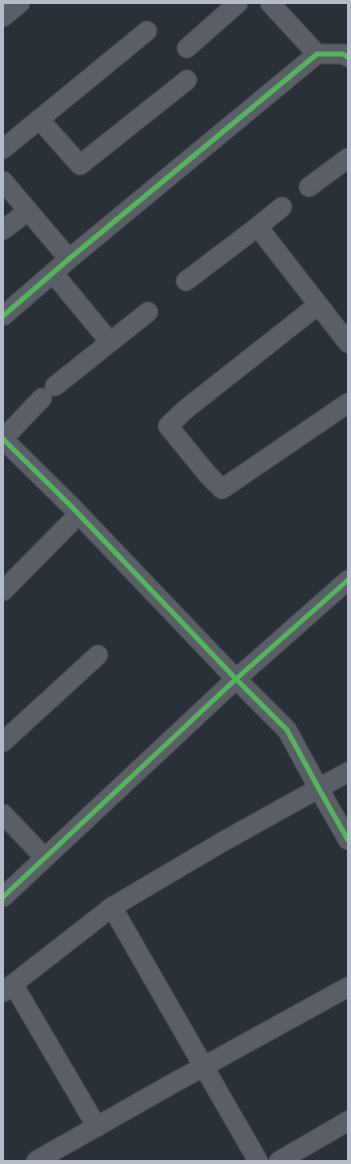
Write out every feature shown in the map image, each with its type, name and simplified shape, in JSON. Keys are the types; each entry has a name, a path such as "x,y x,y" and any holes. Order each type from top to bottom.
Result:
{"street":[{"path":"3,16 20,3"},
{"path":"188,48 238,3"},
{"path":"270,3 317,54"},
{"path":"3,149 147,31"},
{"path":"3,316 69,259 317,54 343,54 348,57"},
{"path":"39,119 80,165 186,80"},
{"path":"309,187 348,158"},
{"path":"3,181 69,259"},
{"path":"186,281 258,227 282,206"},
{"path":"3,230 28,211"},
{"path":"258,227 348,343"},
{"path":"53,273 110,342"},
{"path":"318,305 186,409 168,426 208,475 222,489 348,403"},
{"path":"148,312 49,392 3,439 79,514 236,680 287,730 348,840"},
{"path":"3,591 79,514"},
{"path":"3,897 236,680 348,580"},
{"path":"3,742 98,655"},
{"path":"97,1127 8,988 112,907 224,841 348,772"},
{"path":"3,814 45,858"},
{"path":"112,907 258,1161"},
{"path":"36,1161 348,987"},
{"path":"279,1161 348,1121"}],"cycle path":[{"path":"3,316 69,259 317,54 343,54 348,57"},
{"path":"3,439 70,505 236,679 287,730 348,840"},
{"path":"3,897 236,679 348,580"}]}
